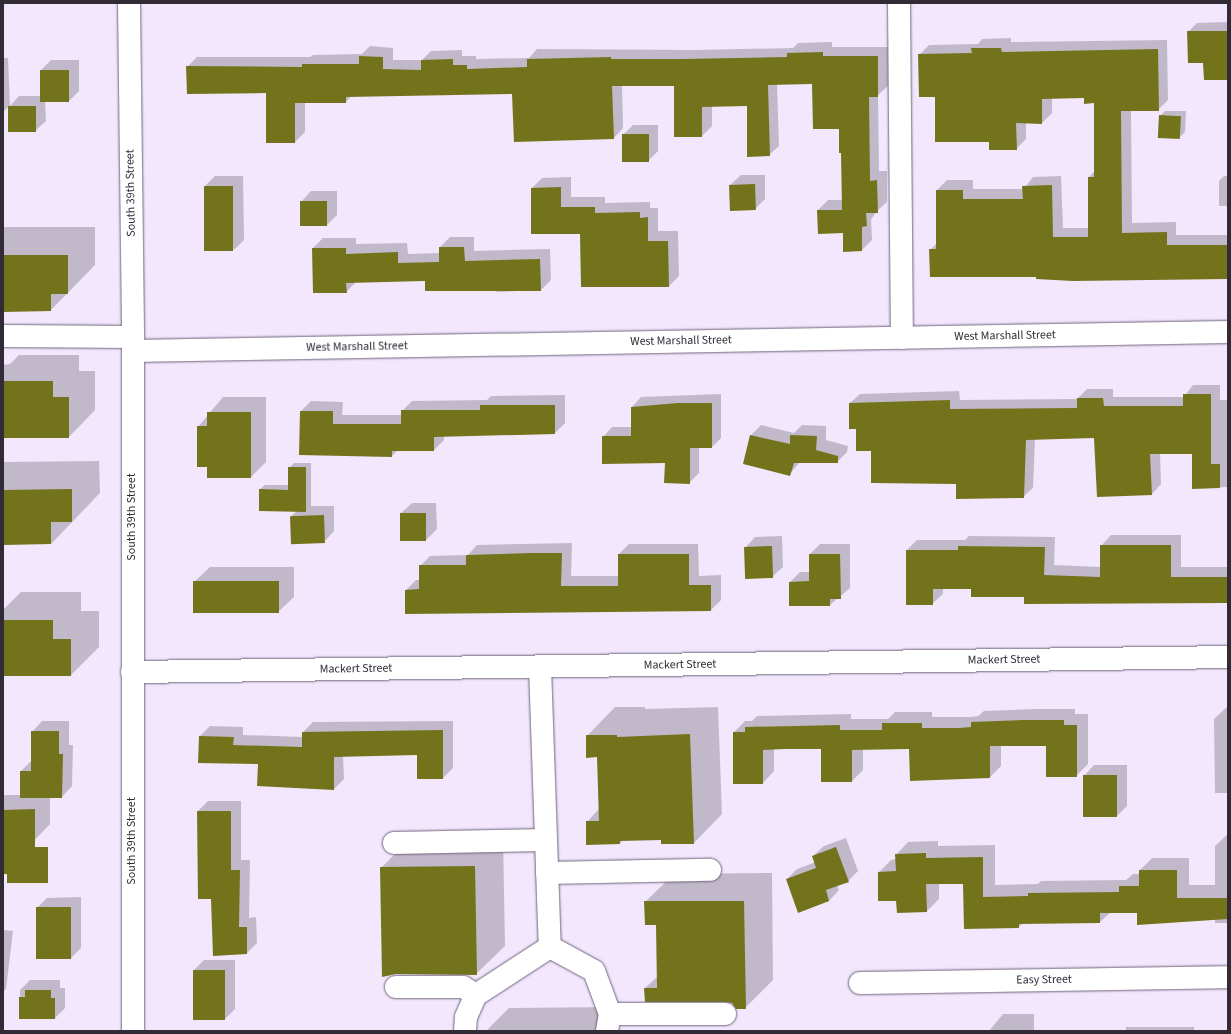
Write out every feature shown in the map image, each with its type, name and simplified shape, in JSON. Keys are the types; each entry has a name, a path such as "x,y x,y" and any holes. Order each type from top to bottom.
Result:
{"street":[{"name":"South 39th Street","path":"129,3 133,344 133,1031"},
{"path":"899,3 902,338"},
{"name":"West Marshall Street","path":"3,336 133,344 902,338 1228,332"},
{"name":"Mackert Street","path":"132,672 1228,657"},
{"path":"540,667 550,947"},
{"path":"394,843 546,840"},
{"path":"547,873 710,870"},
{"path":"465,1031 466,1017 476,995 550,947"},
{"path":"550,947 594,971 609,1023 725,1014"},
{"name":"Easy Street","path":"860,983 1228,977"},
{"path":"396,987 462,987 476,995"}],"building":[{"path":"1187,31 1228,31 1228,80 1204,80 1203,63 1188,63"},
{"path":"971,48 1001,48 1002,52 1158,49 1159,111 1121,111 1122,233 1167,232 1167,245 1227,245 1227,279 1073,281 1036,279 1036,277 930,277 929,249 936,249 936,190 963,190 963,199 1023,199 1022,186 1052,185 1053,237 1088,237 1088,177 1094,177 1094,103 1084,104 1084,98 1042,99 1042,124 1016,123 1017,150 989,150 989,142 935,142 935,97 919,97 918,54 972,53"},
{"path":"823,52 823,56 878,56 878,97 869,97 870,181 877,180 878,213 866,213 867,226 862,227 862,251 843,252 843,233 818,234 817,210 842,210 841,153 839,153 839,129 813,129 812,84 768,85 770,156 747,157 747,106 702,107 702,137 674,137 674,86 612,86 614,139 514,142 512,94 346,97 346,103 295,103 295,143 266,143 266,93 187,94 186,66 302,67 302,64 359,64 359,56 383,57 383,69 421,70 421,60 453,59 453,65 467,65 467,69 527,67 527,59 611,57 611,59 684,59 787,57 787,53"},
{"path":"40,70 69,70 69,102 40,102"},
{"path":"8,106 36,106 36,132 8,132"},
{"path":"1159,115 1181,116 1180,139 1158,138"},
{"path":"622,134 649,134 649,162 622,162"},
{"path":"755,184 756,210 730,211 729,185"},
{"path":"204,186 233,186 233,251 204,251"},
{"path":"561,187 561,207 595,207 595,213 640,212 640,218 648,217 648,241 668,241 669,287 581,287 580,234 531,234 531,188"},
{"path":"300,201 327,201 327,226 300,226"},
{"path":"439,247 464,247 465,261 540,259 541,291 425,291 425,281 346,283 347,293 313,293 312,248 346,248 346,254 398,252 398,263 439,262"},
{"path":"3,255 68,255 68,294 51,294 51,311 3,312"},
{"path":"3,381 53,381 53,397 69,397 69,438 3,438"},
{"path":"1183,394 1211,394 1211,464 1220,464 1220,488 1192,489 1192,454 1150,454 1152,495 1097,497 1094,438 1026,440 1024,498 956,499 956,484 871,483 871,451 856,451 856,429 849,429 849,403 950,400 950,409 1077,408 1077,398 1103,398 1104,406 1183,406"},
{"path":"678,403 712,403 712,448 690,448 690,484 664,483 665,463 602,464 602,436 631,436 631,407"},
{"path":"480,405 555,405 555,434 434,437 434,451 392,451 392,457 299,455 300,411 333,411 333,424 401,424 401,410 480,410"},
{"path":"207,412 251,412 251,478 207,478 207,467 197,467 197,426 207,426"},
{"path":"750,435 790,444 790,435 817,436 816,450 838,456 838,463 794,463 790,476 743,464"},
{"path":"288,467 306,467 306,512 259,511 259,489 288,490"},
{"path":"72,489 72,522 51,522 51,544 3,545 3,490"},
{"path":"400,513 426,513 426,541 400,541"},
{"path":"324,515 325,543 291,544 290,516"},
{"path":"1100,545 1171,545 1171,577 1228,577 1228,603 1024,604 1024,597 971,597 971,589 933,589 933,605 906,605 906,550 958,550 958,546 1045,547 1044,575 1100,577"},
{"path":"772,546 773,578 745,579 744,547"},
{"path":"562,553 561,586 618,586 618,554 689,554 689,585 711,585 711,611 405,614 405,590 419,589 419,565 466,565 466,555"},
{"path":"809,554 840,554 841,599 830,599 830,606 789,606 789,582 809,581"},
{"path":"193,581 279,581 279,613 193,613"},
{"path":"3,620 53,620 53,639 71,639 71,676 3,676"},
{"path":"1064,720 1064,725 1077,725 1077,777 1046,777 1046,746 990,746 990,778 910,781 909,749 852,750 852,782 821,782 821,749 785,749 763,750 763,784 733,784 733,732 745,732 745,727 840,725 840,730 882,730 882,723 922,723 922,728 959,728 971,727 971,722"},
{"path":"443,730 443,779 417,779 417,755 334,757 334,790 257,786 258,764 198,763 199,736 234,737 233,745 302,747 302,732"},
{"path":"31,731 59,731 59,754 63,754 62,798 20,798 20,771 31,771"},
{"path":"690,734 694,844 661,844 661,840 620,841 620,844 586,845 586,821 599,821 597,757 586,758 586,735 617,735 617,737"},
{"path":"1083,775 1117,775 1117,817 1083,817"},
{"path":"35,809 35,847 48,847 48,883 7,883 7,874 3,874 3,810"},
{"path":"197,811 231,811 231,870 240,870 239,927 247,927 247,954 213,956 211,899 198,899"},
{"path":"836,847 849,882 826,890 829,901 798,913 786,879 816,868 812,856"},
{"path":"926,853 926,858 983,857 983,897 1028,896 1028,893 1119,892 1119,886 1139,886 1139,870 1177,870 1177,898 1228,898 1228,919 1137,925 1137,913 1100,913 1100,923 1019,924 1019,928 964,929 963,884 926,884 927,912 897,913 896,901 878,901 878,872 896,871 895,854"},
{"path":"475,866 477,975 396,974 382,977 380,867"},
{"path":"644,901 744,901 746,1009 736,1009 732,1003 725,1002 645,1002 644,988 657,988 656,925 645,925"},
{"path":"36,907 71,907 71,959 36,959"},
{"path":"193,970 225,970 225,1020 193,1020"},
{"path":"25,990 51,990 51,998 55,998 55,1019 19,1019 19,997 25,997"}]}
